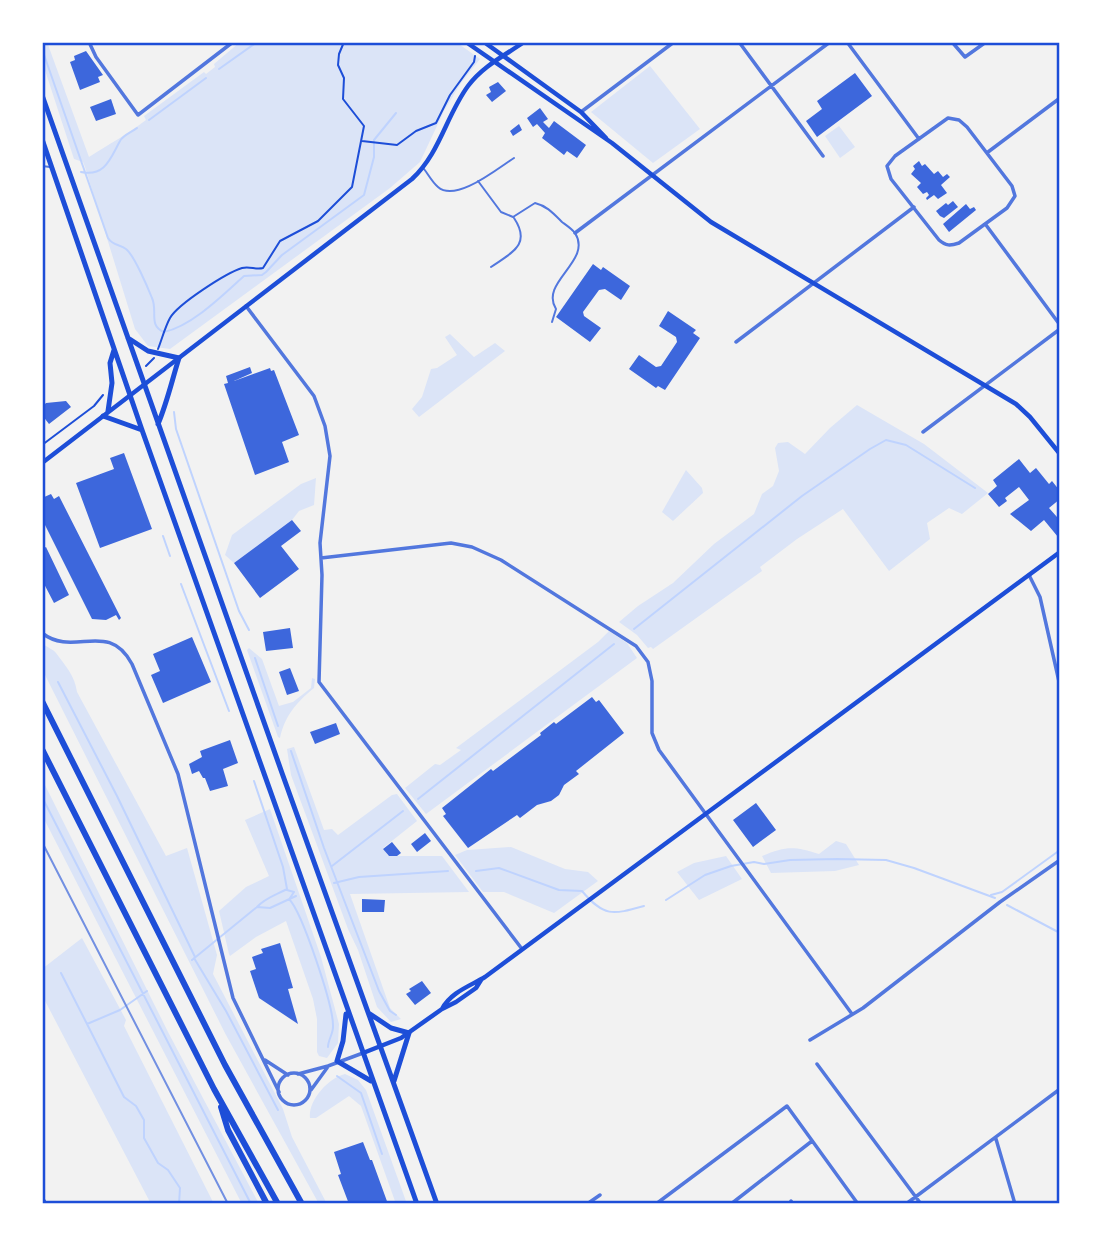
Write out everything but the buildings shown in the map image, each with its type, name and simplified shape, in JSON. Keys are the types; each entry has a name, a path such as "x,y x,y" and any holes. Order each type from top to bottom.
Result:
{"highway":[{"path":"42,701 225,1065 302,1204"},
{"path":"42,749 214,1089 278,1204"},
{"path":"214,1089 228,1130 267,1204"}],"main road":[{"path":"466,42 612,143 711,222 985,385 1026,413 1060,454"},
{"path":"484,42 581,112 612,143"},
{"path":"42,463 406,184 423,168 436,149 463,93 478,74 524,42"},
{"path":"42,95 437,1204"},
{"path":"42,139 142,430 417,1204"},
{"path":"128,338 148,351 179,358"},
{"path":"108,411 112,383 110,363 114,350"},
{"path":"158,424 179,358"},
{"path":"103,416 142,430"},
{"path":"363,1053 409,1033 442,1009 446,1002 472,982 481,979 593,898 1060,552"},
{"path":"347,1011 337,1061 372,1081"},
{"path":"369,1013 391,1028 409,1033"},
{"path":"394,1081 409,1033"},
{"path":"42,1198 45,1204"}],"street":[{"path":"89,42 96,58 138,115 233,42"},
{"path":"581,112 674,42"},
{"path":"739,42 823,156"},
{"path":"575,233 830,42"},
{"path":"847,42 919,139"},
{"path":"952,42 965,57 986,42"},
{"path":"988,152 1060,99"},
{"path":"956,118 988,152 1012,186 1015,195 1007,208 985,225 959,243 947,246 939,240 891,179 887,166 895,156 945,119 956,118"},
{"path":"736,342 914,207"},
{"path":"923,432 1060,327 985,225"},
{"path":"246,306 314,396 325,426 330,456 322,521 319,682 522,949"},
{"path":"321,558 451,543 472,547 501,560 536,581 636,646 648,662 652,681 652,724 655,742 664,760 852,1014"},
{"path":"1029,575 1040,597 1060,686"},
{"path":"42,633 56,641 68,643 92,639 109,642 122,649 130,660 178,774 235,1003 285,1101 295,1105 304,1101 328,1066"},
{"path":"810,1040 902,979 1000,902 1060,860"},
{"path":"263,1059 288,1074 298,1074 363,1053"},
{"path":"817,1065 921,1204"},
{"path":"279,1092 281,1082 288,1074"},
{"path":"298,1074 306,1078 310,1091"},
{"path":"906,1204 1060,1089"},
{"path":"656,1204 787,1106 858,1204"},
{"path":"995,1138 1015,1204"},
{"path":"731,1204 813,1141"},
{"path":"587,1204 600,1195"},
{"path":"666,1196 671,1204"}],"lane":[{"path":"423,168 439,188 447,192 457,191 514,158"},
{"path":"42,166 51,167"},
{"path":"478,181 501,212 513,217 521,228 522,239 516,250 491,267"},
{"path":"513,217 535,203 545,205 575,233 578,244 576,254 553,290 552,303 556,309 552,322"}],"path":[{"path":"158,349 171,316 216,282 243,268 263,268 280,241 323,218 352,187 364,126 343,99 344,78 338,65 344,42"},
{"path":"361,141 397,145 416,131 436,123 475,55"},
{"path":"145,367 155,356"},
{"path":"42,446 94,406 105,392"}],"shaded area":[{"path":"42,42 47,42 89,157 146,120 144,116 204,72 206,74 240,42 456,42 480,59 444,111 420,162 390,188 170,349 148,346 135,329 85,167 83,162 74,159 42,61"},
{"path":"650,66 700,129 653,163 591,112"},
{"path":"839,126 855,147 840,158 825,136"},
{"path":"450,334 474,357 495,343 505,351 419,417 412,409 422,397 431,369 457,355 445,337"},
{"path":"857,405 924,444 988,493 962,514 949,508 927,523 930,539 889,571 843,509 797,539 760,567 762,571 653,649 648,648 637,635 619,622 673,583 714,544 754,514 762,494 773,486 779,471 775,448 778,443 788,442 805,454"},
{"path":"686,470 702,488 703,493 673,521 662,512"},
{"path":"316,478 314,505 299,511 292,520 234,563 225,555 232,535 301,484"},
{"path":"609,631 627,643 637,658 426,814 405,788 435,764 440,765 461,750 456,748"},
{"path":"42,643 55,652 69,671 77,692 166,856 187,848 217,955 213,974 283,1109 292,1137 327,1204 319,1204 226,1035 42,669"},
{"path":"249,648 262,659 279,706 293,702 311,688 312,678 315,679 314,688 288,716 280,738 247,650"},
{"path":"294,747 324,830 332,829 338,835 397,794 417,821 383,848 388,856 442,856 469,892 350,894 390,1008 401,1019 391,1022 377,1007 291,775 287,749"},
{"path":"42,779 168,1032 259,1204 242,1204 42,815"},
{"path":"270,809 321,957 339,1024 338,1043 327,1058 319,1056 317,1052 317,1019 313,999 286,921 256,937 230,956 219,911 246,887 269,876 245,820"},
{"path":"836,841 846,844 859,865 835,871 771,873 762,856 790,848 819,854"},
{"path":"511,847 565,869 588,872 598,881 554,913 504,892 483,892 455,855 467,850"},
{"path":"726,856 742,879 699,900 677,872 694,863"},
{"path":"82,938 126,1020 124,1026 214,1204 151,1204 42,995 42,969"},
{"path":"345,1074 358,1080 366,1090 407,1204 396,1204 361,1106 349,1096 316,1118 310,1118 312,1105 320,1091 332,1080"}],"waterway":[{"path":"219,69 257,42"},
{"path":"42,49 108,238 126,249 133,258 152,298 156,326 164,332 196,317 244,276 262,275 282,255 364,195 374,157 374,140 396,113"},
{"path":"149,120 206,78"},
{"path":"81,172 96,172 101,169 110,160 121,139 137,128"},
{"path":"174,412 176,429 239,611 249,630"},
{"path":"634,629 802,496 886,440 906,445 975,488"},
{"path":"163,536 170,556"},
{"path":"181,584 229,711"},
{"path":"418,799 614,644"},
{"path":"255,658 278,726"},
{"path":"58,682 195,957"},
{"path":"291,751 324,848 379,991 390,1011 396,1015"},
{"path":"254,781 283,867 287,889 257,907"},
{"path":"42,797 251,1204"},
{"path":"332,866 403,811"},
{"path":"991,895 1002,892 1060,850"},
{"path":"666,900 705,875 731,866 754,862 764,864 790,860 837,859 886,860 995,898"},
{"path":"476,871 499,868 559,890 582,891 596,906 609,912 644,906"},
{"path":"334,883 359,877 448,871"},
{"path":"287,890 294,892 290,898"},
{"path":"192,960 257,907 270,908 296,896"},
{"path":"289,899 302,922 323,981 333,1027 328,1047"},
{"path":"1007,905 1060,933"},
{"path":"194,958 226,1011 278,1110"},
{"path":"61,973 87,1024"},
{"path":"147,991 120,1010 87,1024 124,1097 136,1106 144,1120 144,1138 158,1163 168,1170 180,1188 179,1204"},
{"path":"337,1076 361,1093 382,1154"}],"railway":[{"path":"42,842 228,1204"}]}
